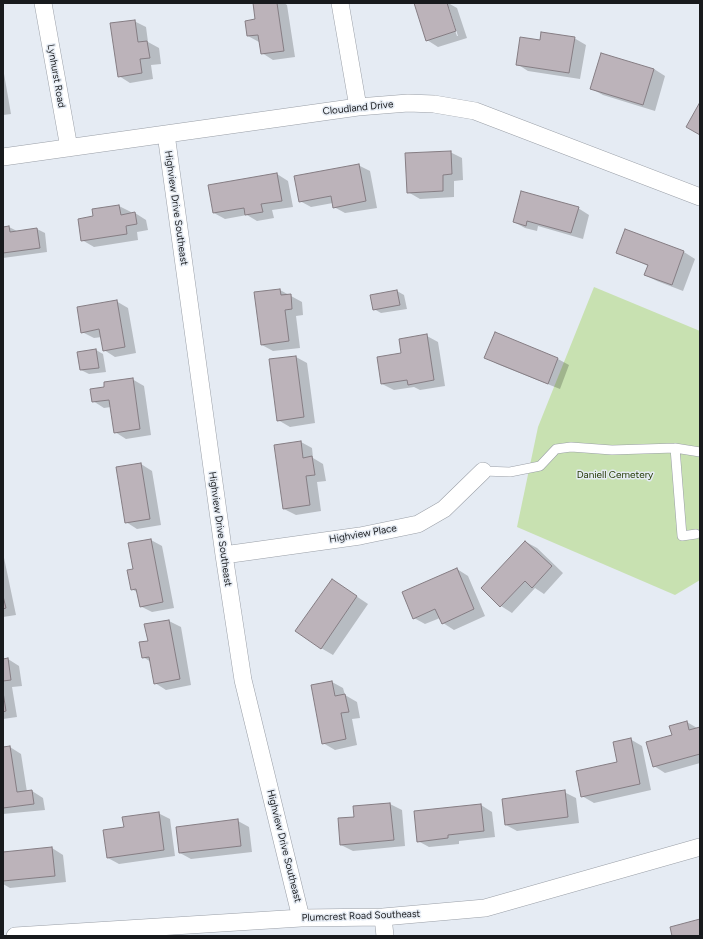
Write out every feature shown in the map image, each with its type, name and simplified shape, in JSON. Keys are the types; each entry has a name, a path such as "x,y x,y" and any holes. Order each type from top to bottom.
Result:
{"street":[{"name":"Lynhurst Road","path":"43,3 69,148"},
{"path":"340,3 358,107"},
{"name":"Cloudland Drive","path":"3,157 358,107 408,103 434,104 474,111 700,197"},
{"name":"Highview Drive Southeast","path":"166,134 224,555 243,680 301,918"},
{"name":"Highview Place","path":"224,555 360,536 418,524 444,509 483,471"},
{"name":"Plumcrest Road Southeast","path":"15,936 301,918 383,917 485,908 700,847"},
{"path":"383,917 385,936"}],"lane":[{"path":"483,471 510,472 540,466 556,449 571,447 612,450 675,448 700,452"},
{"path":"675,448 682,536 696,534"}],"green space":[{"name":"Daniell Cemetery","path":"594,287 700,331 700,580 675,595 517,527 538,427"}],"building":[{"path":"253,3 277,3 284,51 261,54 258,35 247,36 245,21 255,19"},
{"path":"414,3 447,3 456,31 426,41"},
{"path":"135,20 138,42 147,41 150,58 140,59 142,73 118,77 110,23"},
{"path":"541,32 575,37 569,73 516,65 520,37 540,40"},
{"path":"601,53 654,69 643,105 590,89"},
{"path":"700,102 700,135 686,127"},
{"path":"451,151 452,174 443,175 443,191 407,193 405,153"},
{"path":"359,164 366,201 333,208 331,196 299,202 294,176"},
{"path":"277,173 282,201 261,204 263,212 245,215 244,208 213,213 208,185"},
{"path":"521,191 579,207 571,233 527,221 526,226 513,222"},
{"path":"119,205 121,215 135,212 137,224 126,226 127,234 81,241 78,219 93,216 92,209"},
{"path":"9,226 10,232 37,228 40,248 3,253 3,227"},
{"path":"625,229 684,251 672,285 644,275 648,265 616,253"},
{"path":"280,289 281,295 291,294 292,309 285,310 289,341 261,345 254,292"},
{"path":"397,290 400,305 373,310 370,295"},
{"path":"117,300 125,347 103,351 99,329 81,333 77,307"},
{"path":"495,332 558,358 548,384 484,358"},
{"path":"427,334 434,380 408,385 407,380 381,384 377,357 401,353 399,339"},
{"path":"96,349 99,368 80,370 77,352"},
{"path":"296,356 304,417 277,421 269,359"},
{"path":"133,378 140,429 114,433 109,400 92,402 90,389 104,387 104,382"},
{"path":"301,441 303,458 312,456 315,475 306,476 310,505 283,509 274,445"},
{"path":"141,463 150,519 125,523 116,467"},
{"path":"151,539 163,602 140,607 136,589 131,590 127,570 133,569 128,543"},
{"path":"525,541 552,566 532,588 525,581 500,607 481,588"},
{"path":"457,568 474,609 442,624 435,609 413,619 402,592"},
{"path":"332,579 357,596 321,649 295,631"},
{"path":"3,596 6,608 3,609"},
{"path":"169,620 180,679 154,684 149,657 142,658 139,642 148,641 144,624"},
{"path":"8,658 11,680 3,681 3,659"},
{"path":"332,681 335,696 345,694 349,712 341,713 346,739 322,744 311,685"},
{"path":"3,692 6,711 3,712"},
{"path":"687,721 689,730 700,727 700,754 653,767 646,742 672,735 669,726"},
{"path":"631,738 640,784 581,797 576,771 617,762 613,742"},
{"path":"10,746 17,792 32,790 34,804 3,808 3,747"},
{"path":"565,790 568,817 505,825 502,799"},
{"path":"390,803 394,840 340,845 338,818 354,817 353,806"},
{"path":"481,804 484,831 448,835 448,838 417,842 414,811"},
{"path":"159,812 164,850 107,858 103,830 124,827 122,817"},
{"path":"238,819 241,846 179,853 176,827"},
{"path":"52,847 55,876 3,881 3,852"},
{"path":"700,919 700,936 672,936 670,927"}]}
